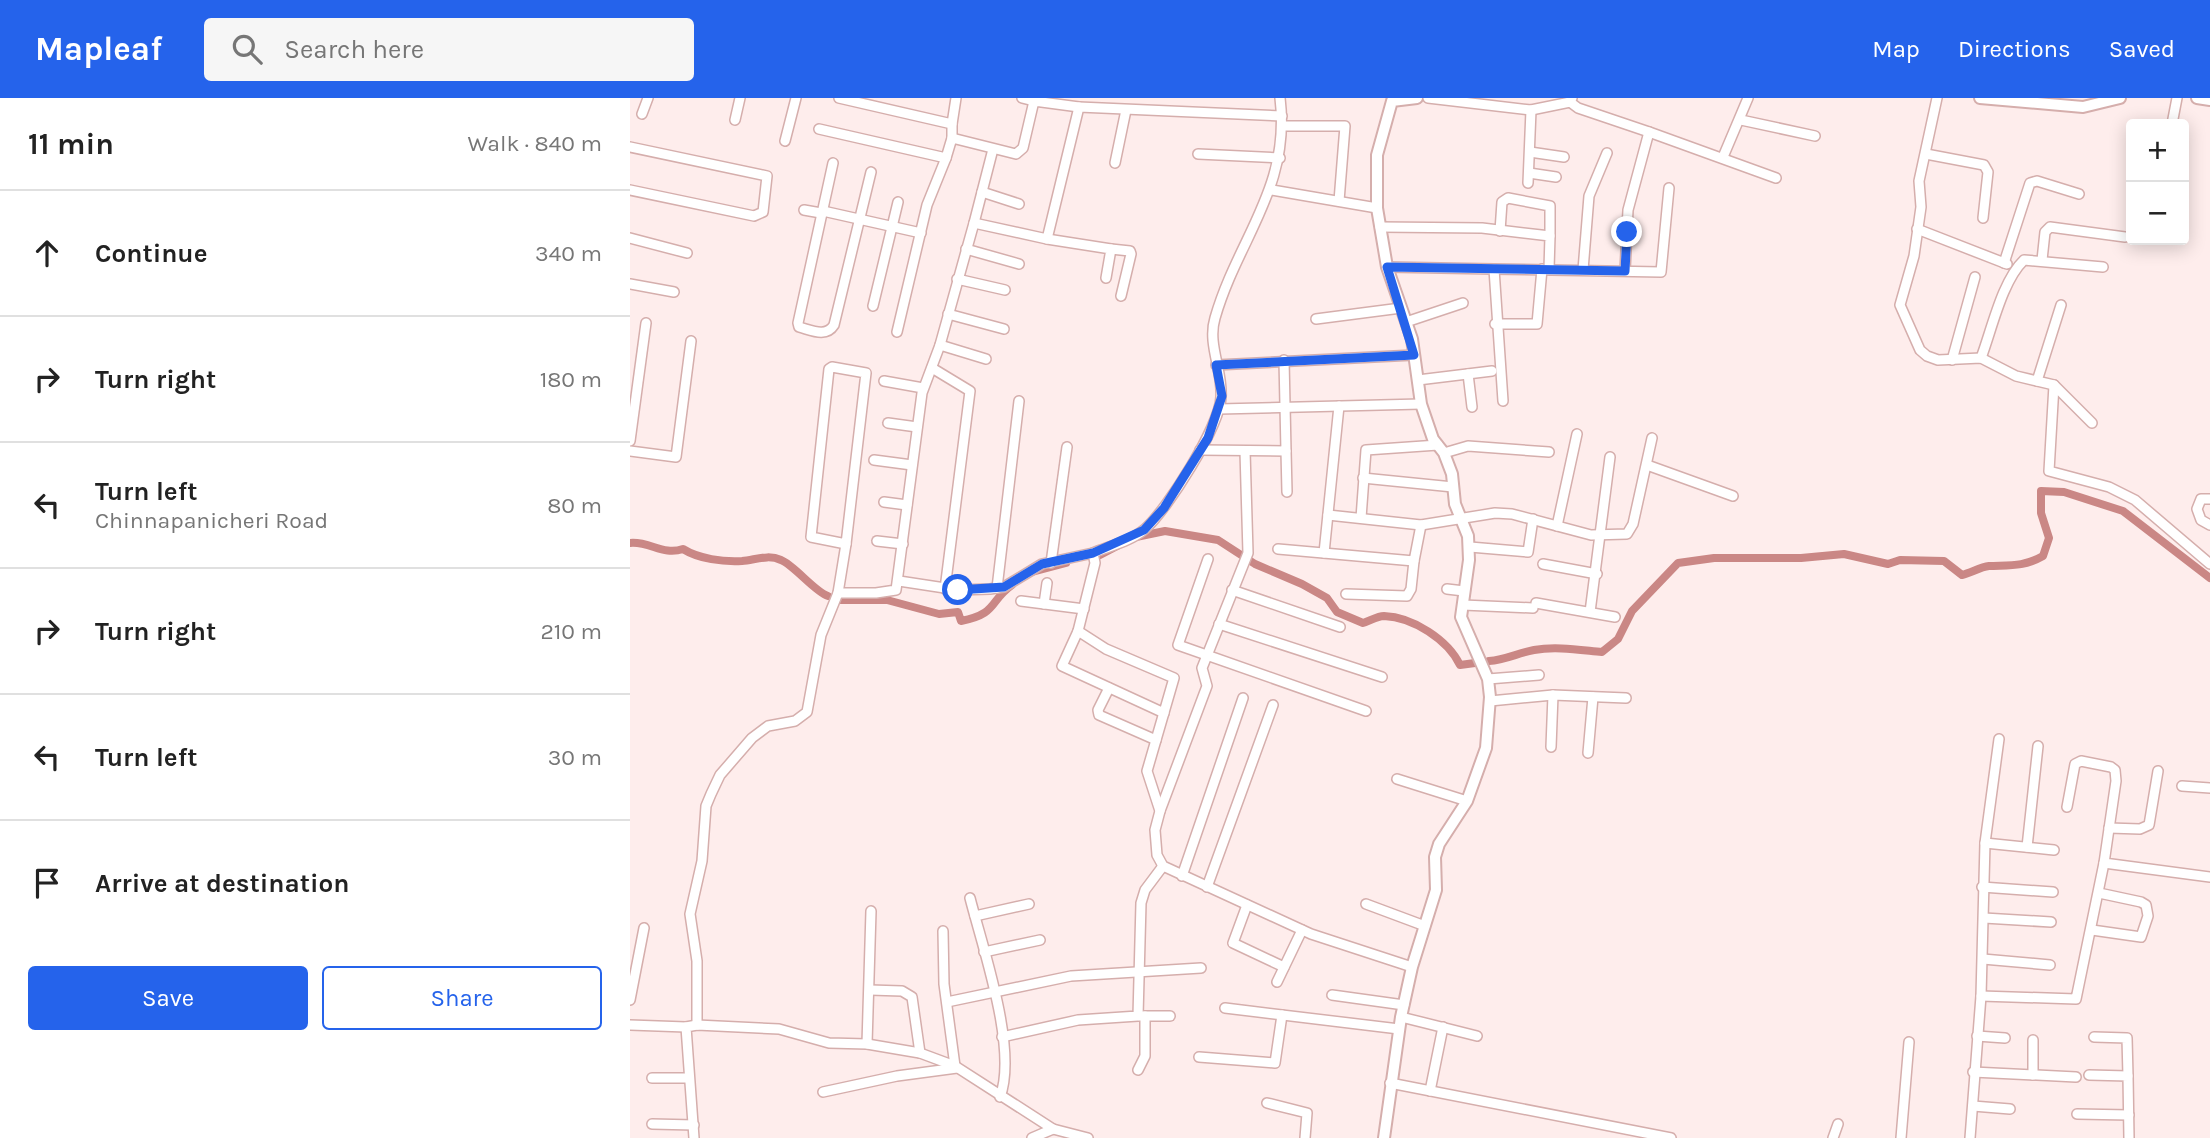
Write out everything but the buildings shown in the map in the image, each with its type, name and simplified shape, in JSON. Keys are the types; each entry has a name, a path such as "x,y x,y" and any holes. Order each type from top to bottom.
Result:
{"street":[{"path":"642,114 648,98"},
{"path":"735,120 740,98"},
{"path":"785,141 796,98"},
{"path":"839,98 952,124"},
{"path":"897,332 927,205 952,138 956,98"},
{"path":"1021,98 1079,107 1345,126 1339,201"},
{"path":"899,581 945,589 997,588 1051,563 1093,553 1144,530 1164,508 1208,438 1219,409 1222,396 1216,365 1214,321 1229,276 1272,190 1280,158 1280,98"},
{"path":"1384,1138 1401,1017 1412,967 1436,890 1436,857 1439,844 1467,801 1486,747 1490,701 1488,678 1461,617 1470,547 1441,449 1421,404 1414,355 1387,267 1377,208 1377,155 1392,100 1417,98"},
{"path":"1428,98 1531,110 1571,100 1578,108 1723,157 1776,178"},
{"path":"1723,157 1741,120 1748,98"},
{"path":"1937,98 1919,181 1922,207 1914,256 1899,305 1920,351 1938,360 1981,358 2016,376 2054,385 2092,423"},
{"path":"1980,98 2083,107 2120,98"},
{"path":"2173,119 2177,98"},
{"path":"2197,98 2210,100"},
{"path":"952,138 1020,153 1034,101"},
{"path":"1047,239 1079,107"},
{"path":"1115,163 1126,110"},
{"path":"1531,110 1528,178 1556,177"},
{"path":"1741,120 1815,136"},
{"path":"819,129 946,158"},
{"path":"1625,271 1628,210 1648,132"},
{"path":"630,147 767,176 763,212 754,216 630,190"},
{"path":"838,593 864,594 896,590 923,388 940,345 993,149"},
{"path":"1530,152 1564,157"},
{"path":"1583,270 1588,203 1607,153"},
{"path":"1926,154 1984,165 1987,172 1983,218"},
{"path":"1198,155 1280,158"},
{"path":"833,163 799,327 821,333 830,331 840,300 871,172"},
{"path":"2004,262 2030,183 2037,181 2079,194"},
{"path":"1387,267 1663,270 1670,188"},
{"path":"1272,190 1377,208"},
{"path":"982,192 1019,204"},
{"path":"1495,324 1537,324 1550,236 1550,206 1508,198 1502,202 1500,231"},
{"path":"873,306 898,202"},
{"path":"804,209 858,218 920,233"},
{"path":"974,223 1047,239 1130,251 1121,296"},
{"path":"1380,227 1500,231 1550,236"},
{"path":"2042,260 2045,232 2050,227 2125,237"},
{"path":"1917,229 2016,267"},
{"path":"630,238 687,253"},
{"path":"1105,278 1111,248"},
{"path":"966,249 1019,264"},
{"path":"1981,358 2003,292 2016,267 2024,260 2103,267"},
{"path":"1494,269 1495,324 1503,401"},
{"path":"1952,360 1975,277"},
{"path":"957,279 1005,290"},
{"path":"630,284 674,292"},
{"path":"1406,322 1462,303"},
{"path":"2037,382 2061,305"},
{"path":"1316,319 1401,308"},
{"path":"948,314 1004,329"},
{"path":"630,441 646,323"},
{"path":"630,451 676,457 691,341"},
{"path":"940,345 986,359"},
{"path":"1216,365 1414,355"},
{"path":"1284,360 1287,492"},
{"path":"697,1026 697,961 690,914 702,861 706,806 720,775 752,738 768,726 795,721 807,712 821,635 838,593 846,544 866,373 832,367 829,369 811,537 846,544"},
{"path":"932,369 967,388 970,393 945,589"},
{"path":"1418,380 1492,371"},
{"path":"1468,374 1472,407"},
{"path":"884,382 923,388"},
{"path":"2054,385 2049,471 2099,483 2135,500 2210,564"},
{"path":"997,588 1019,401"},
{"path":"1219,409 1421,404"},
{"path":"1324,553 1339,406"},
{"path":"888,423 917,427"},
{"path":"1557,526 1577,433"},
{"path":"1328,515 1421,525 1495,513 1600,535 1617,536 1630,529 1652,438"},
{"path":"1361,518 1364,454 1369,448 1441,449 1468,446 1549,452"},
{"path":"1051,563 1067,447"},
{"path":"1199,450 1286,451"},
{"path":"1245,451 1248,553 1202,668 1207,686 1160,811 1155,830 1157,855 1163,866 1182,876 1302,930 1412,967"},
{"path":"1590,612 1610,457"},
{"path":"874,460 912,465"},
{"path":"1647,465 1732,496"},
{"path":"1363,478 1454,487"},
{"path":"2210,499 2202,499 2197,509 2201,520 2210,525"},
{"path":"884,502 907,505"},
{"path":"1470,547 1528,552 1533,519"},
{"path":"1346,594 1407,596 1411,589 1413,561 1421,525"},
{"path":"877,541 903,544"},
{"path":"1278,548 1413,561"},
{"path":"1093,553 1095,564 1078,631 1062,666 1164,713"},
{"path":"1208,559 1178,645 1366,711"},
{"path":"1543,564 1597,574"},
{"path":"1044,604 1047,583"},
{"path":"1447,589 1464,591"},
{"path":"1233,590 1340,627"},
{"path":"1021,601 1084,609"},
{"path":"1462,605 1535,605 1615,617"},
{"path":"1219,624 1382,677"},
{"path":"1078,631 1106,649 1174,678 1147,771 1160,811"},
{"path":"1488,678 1539,675"},
{"path":"1109,688 1098,710 1099,715 1156,740"},
{"path":"1490,701 1553,695 1626,698"},
{"path":"1550,747 1553,695"},
{"path":"1588,754 1593,697"},
{"path":"1182,876 1243,698"},
{"path":"1207,887 1273,705"},
{"path":"1970,1138 1983,959 1982,887 1985,843 1999,738"},
{"path":"2027,847 2038,746"},
{"path":"1981,996 2076,999 2099,893 2116,781 2115,769 2081,761 2075,764 2067,807"},
{"path":"2109,828 2140,829 2149,825 2158,771"},
{"path":"1398,779 1467,801"},
{"path":"2182,786 2210,788"},
{"path":"1985,843 2054,850"},
{"path":"2104,863 2210,877"},
{"path":"1138,1070 1145,1056 1139,971 1143,895 1163,866"},
{"path":"1982,887 2053,892"},
{"path":"2092,930 2141,937 2148,916 2146,905 2141,902 2099,893"},
{"path":"970,898 995,991 1002,1037 1006,1075 1000,1097"},
{"path":"975,916 1029,904"},
{"path":"1366,904 1425,926"},
{"path":"1247,905 1233,943 1284,967"},
{"path":"867,1044 871,911"},
{"path":"1984,918 2051,922"},
{"path":"630,1000 644,928"},
{"path":"943,930 947,1002 956,1067"},
{"path":"1276,982 1302,930"},
{"path":"984,952 1040,940"},
{"path":"1983,959 2050,965"},
{"path":"947,1002 1071,975 1201,968"},
{"path":"870,990 902,991 912,996 920,1053"},
{"path":"1332,995 1404,1005"},
{"path":"1225,1008 1399,1030"},
{"path":"1199,1056 1275,1063 1282,1015"},
{"path":"1002,1037 1078,1020 1170,1016"},
{"path":"1401,1017 1477,1036"},
{"path":"630,1026 779,1029 829,1042 867,1044 920,1053 956,1067 1054,1129 1088,1138"},
{"path":"686,1027 694,1138"},
{"path":"1430,1091 1443,1027"},
{"path":"1977,1036 2005,1038"},
{"path":"2094,1037 2127,1038 2129,1138"},
{"path":"2033,1040 2033,1075"},
{"path":"1901,1138 1909,1042"},
{"path":"823,1093 897,1076 956,1067"},
{"path":"1973,1072 2076,1077"},
{"path":"2089,1075 2128,1076"},
{"path":"652,1078 689,1078"},
{"path":"1390,1083 1671,1138"},
{"path":"1268,1103 1307,1113 1305,1138"},
{"path":"1973,1107 2010,1109"},
{"path":"2077,1114 2129,1115"},
{"path":"652,1124 694,1125"},
{"path":"1833,1138 1838,1124"},
{"path":"1032,1138 1054,1129"}],"waterway":[{"path":"1489,661 1542,649 1602,652 1618,639 1632,611 1678,563 1714,558 1801,558 1844,554 1888,564 1900,560 1944,561 1962,575 1986,567 2029,562 2043,556 2049,538 2041,513 2041,491 2064,492 2123,511 2210,578"},
{"path":"1136,537 1165,531 1218,540 1255,564 1327,598 1337,612 1363,623 1384,616 1418,625 1447,647 1460,665 1475,663"},
{"path":"630,543 669,551 683,549 719,560 776,558 828,596"},
{"path":"1100,555 1119,545"},
{"path":"1032,572 1066,563"},
{"path":"841,600 887,600 939,614 958,612 961,621 987,611 1012,585"}],"route":[{"path":"958,590 1004,587 1042,564 1093,553 1144,530 1164,508 1208,438 1222,396 1216,365 1241,361 1414,355 1412,339 1387,267 1625,271 1627,232"}]}
